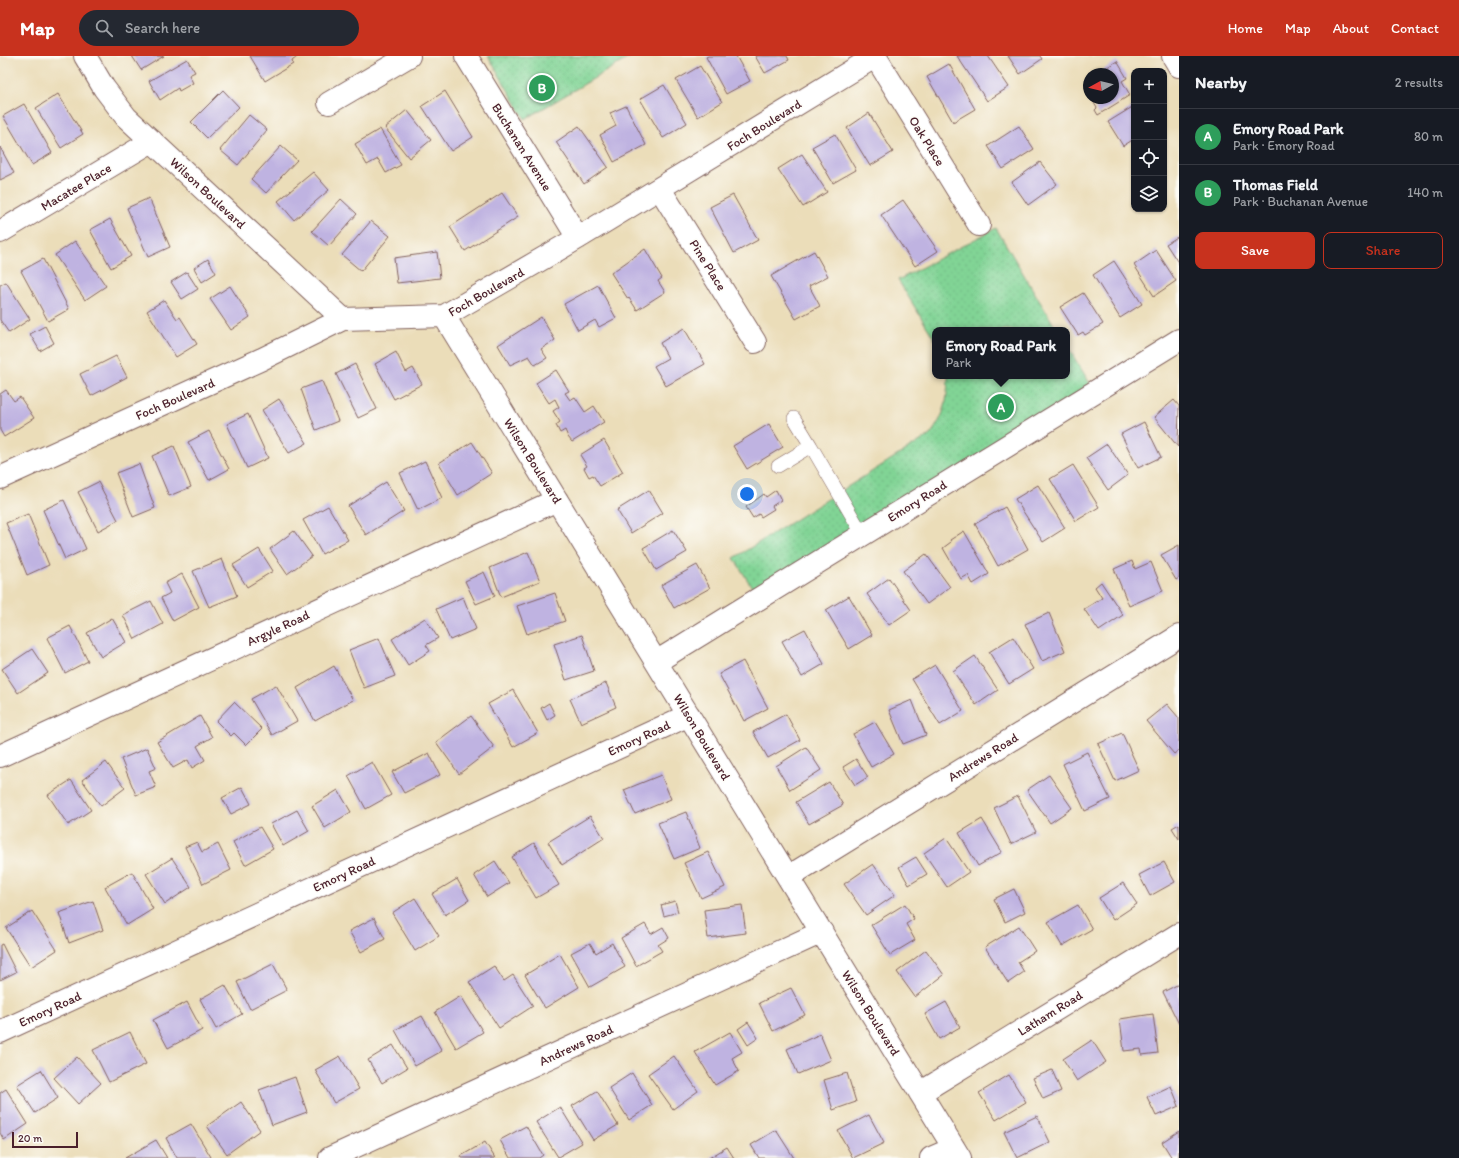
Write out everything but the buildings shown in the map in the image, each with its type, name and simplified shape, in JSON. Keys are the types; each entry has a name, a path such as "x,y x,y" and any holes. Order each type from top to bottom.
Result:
{"street":[{"name":"Wilson Boulevard","path":"85,56 104,88 126,118 343,319"},
{"name":"Buchanan Avenue","path":"466,56 578,238"},
{"name":"Foch Boulevard","path":"0,478 262,359 343,319 444,316 660,189 876,56"},
{"name":"Oak Place","path":"876,56 979,225"},
{"path":"1173,56 1179,66"},
{"path":"329,103 398,59"},
{"name":"Macatee Place","path":"0,232 152,141"},
{"name":"Pine Place","path":"660,189 755,342"},
{"name":"Wilson Boulevard","path":"444,316 957,1153"},
{"name":"Emory Road","path":"656,662 1179,340"},
{"name":"Argyle Road","path":"0,756 557,500"},
{"name":"Andrews Road","path":"788,877 1179,636"},
{"name":"Emory Road","path":"0,1032 689,715"},
{"name":"Andrews Road","path":"330,1158 822,932"},
{"name":"Latham Road","path":"920,1093 1179,934"},
{"path":"931,1158 957,1153"}],"lane":[{"path":"794,418 862,535"},
{"path":"778,466 811,446"}],"green space":[{"path":"488,56 632,56 525,119"},
{"path":"996,228 1055,327 932,327 932,335 898,280"},
{"path":"1070,351 1091,385 756,594 734,558 930,435 945,407 948,379 1070,379"}],"place":[{"name":"Thomas Field","path":"542,88"},
{"name":"Emory Road Park","path":"1001,407"}]}
